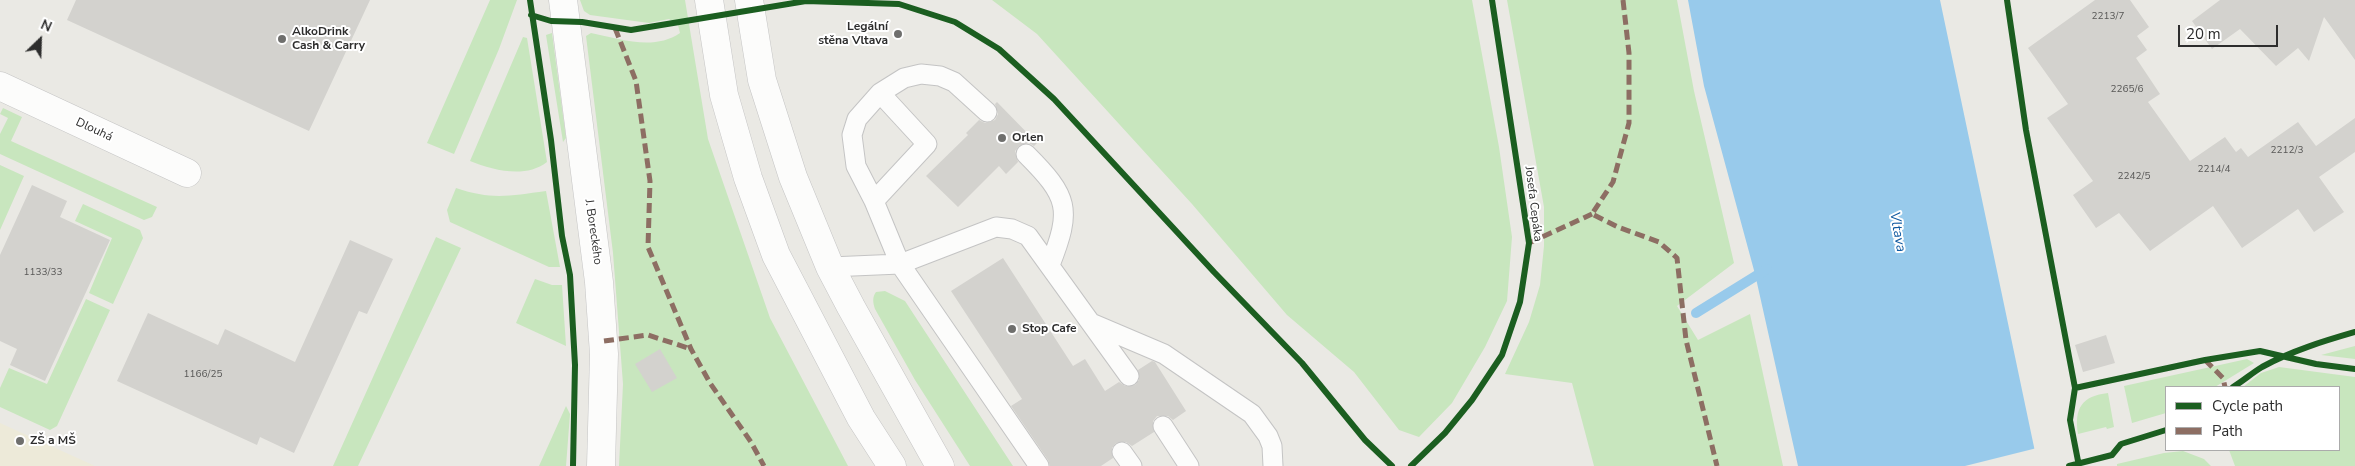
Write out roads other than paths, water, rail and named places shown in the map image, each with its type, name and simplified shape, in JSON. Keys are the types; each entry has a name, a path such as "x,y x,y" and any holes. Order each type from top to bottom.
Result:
{"main road":[{"name":"J. Boreckého","path":"563,0 599,282 604,354 601,466"},
{"path":"709,0 724,95 748,178 776,255 861,418 892,466"},
{"path":"749,0 762,80 793,177 830,267 940,466"},
{"name":"Dlouhá","path":"0,86 187,174"}],"lane":[{"path":"987,112 954,82 940,76 921,74 904,78 880,93 857,119 852,135 856,166 874,201 900,264 1030,443 1039,466"},
{"path":"874,201 927,144 880,93"},
{"path":"1026,154 1047,174 1064,202 1062,234 1050,265"},
{"path":"830,267 900,264 996,227 1012,229 1028,236 1129,376"},
{"path":"1091,323 1164,354 1252,414 1261,424 1270,441 1272,466"},
{"path":"1163,426 1189,466"}],"water":[{"name":"Vltava","path":"1688,0 1940,0 2038,466 1798,466 1755,274 1704,86"}],"waterway":[{"path":"1696,313 1767,269"}],"place":[{"name":"Legální stěna Vltava","path":"898,34"},
{"name":"AlkoDrink Cash & Carry","path":"282,39"},
{"name":"Orlen","path":"1002,138"},
{"name":"Stop Cafe","path":"1012,329"},
{"name":"ZŠ a MŠ","path":"20,441"}]}
